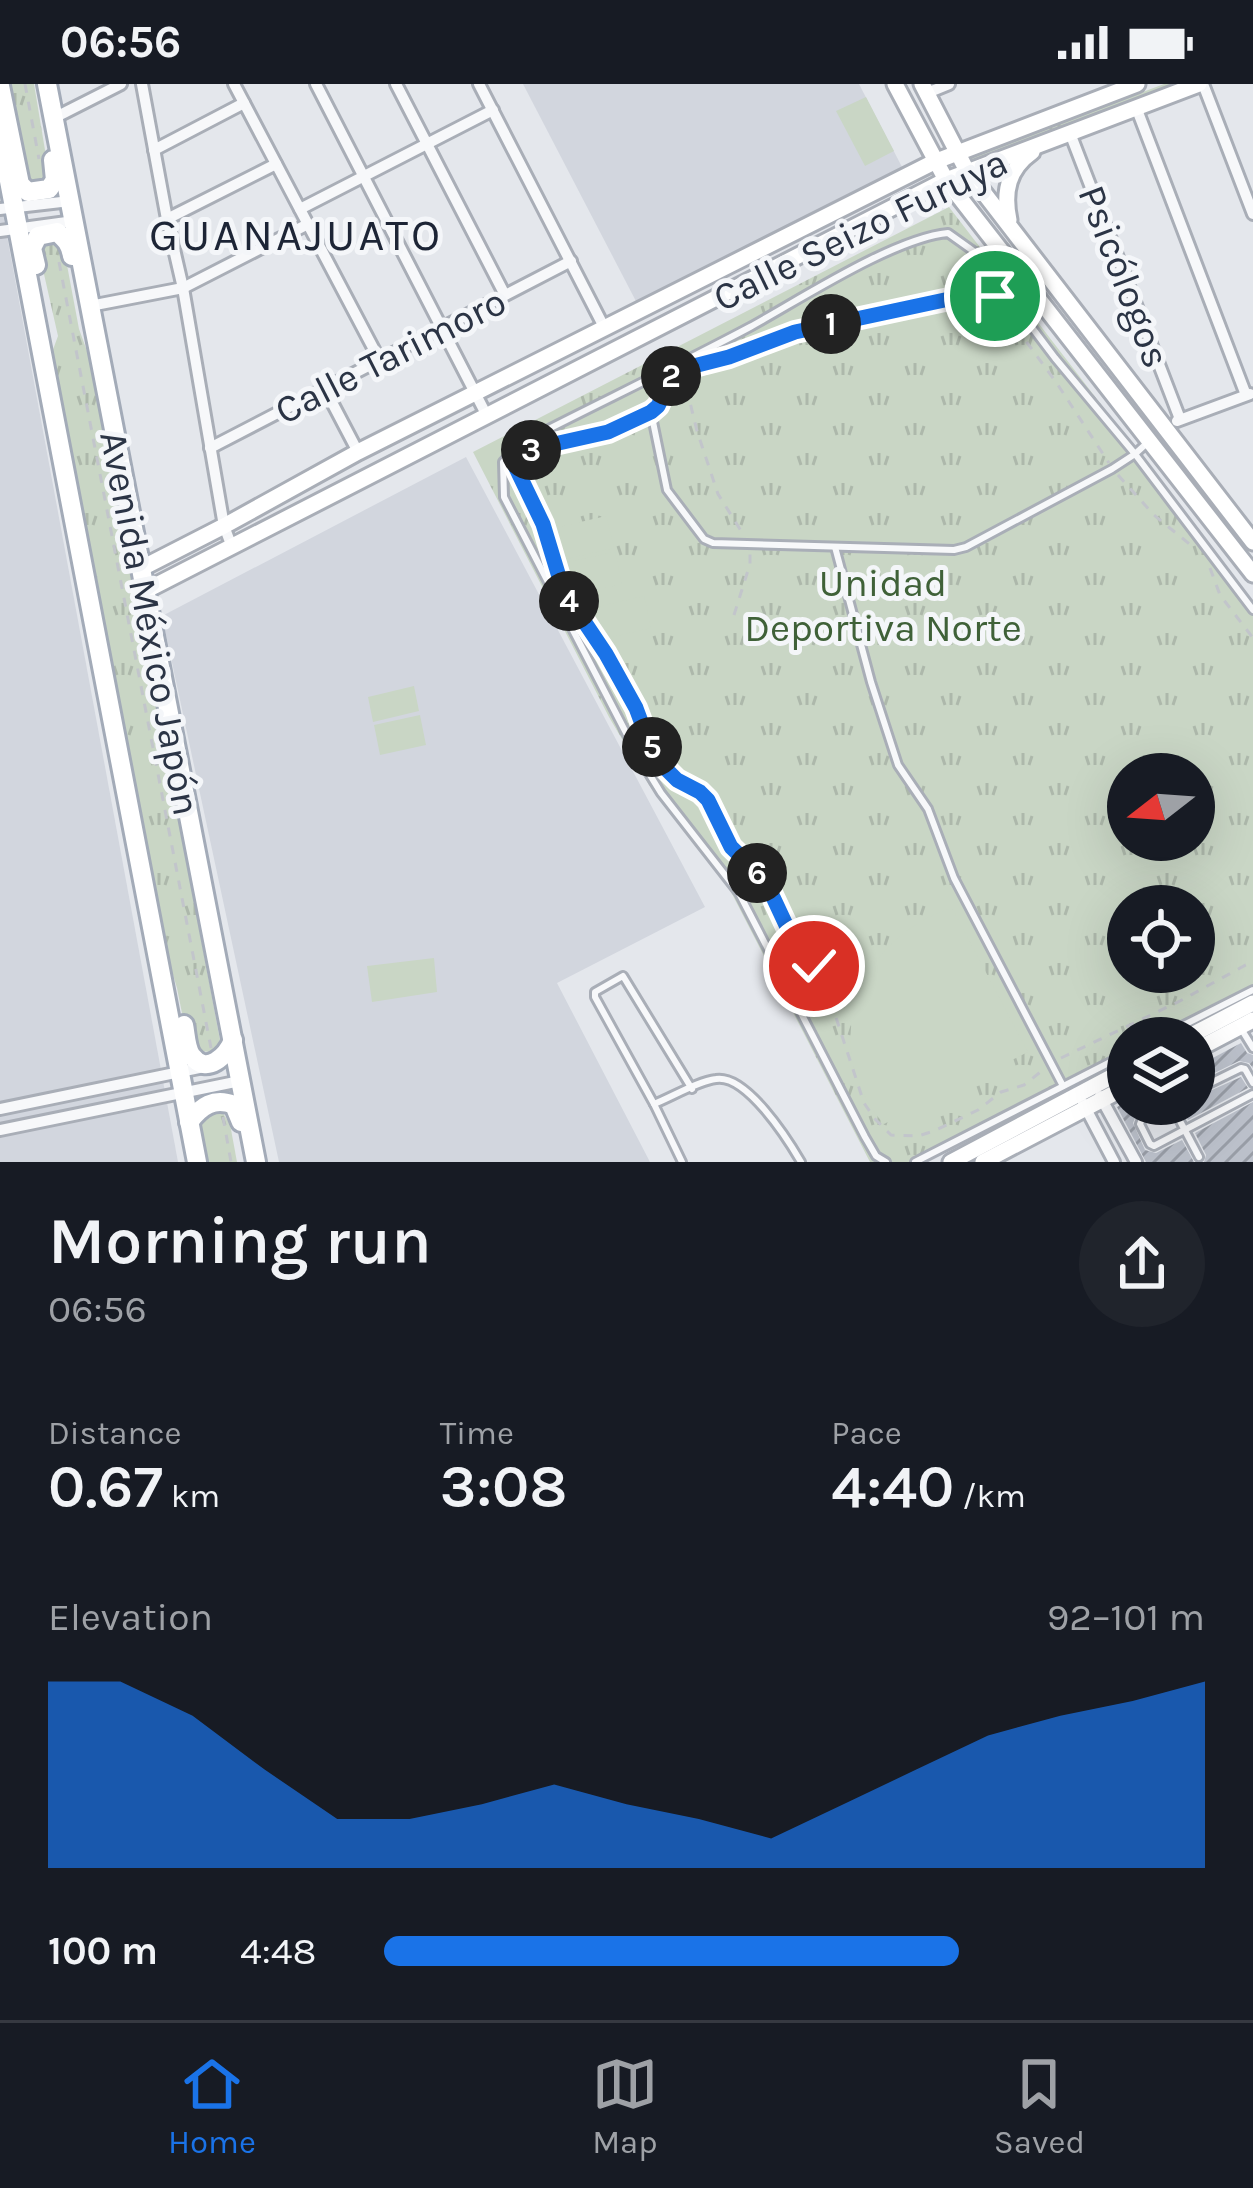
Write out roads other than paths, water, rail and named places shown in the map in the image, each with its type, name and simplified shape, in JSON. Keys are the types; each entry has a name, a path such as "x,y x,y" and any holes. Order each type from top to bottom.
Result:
{"main road":[{"path":"0,86 20,184 38,193 55,180 44,84"},
{"name":"Avenida México Japón","path":"44,84 235,1050 252,1162"},
{"name":"Avenida México Japón","path":"0,134 9,229 43,356 196,1162"},
{"path":"43,356 50,331 32,248 38,236 57,232 70,244 86,326 100,358"},
{"path":"154,936 171,963 189,1052 202,1064 235,1050"},
{"path":"189,1122 199,1109 220,1101 234,1105 252,1162"}],"street":[{"path":"54,118 121,84"},
{"path":"142,84 224,526 232,547"},
{"path":"234,84 380,361"},
{"path":"316,84 487,416"},
{"path":"396,84 505,296"},
{"path":"479,84 604,327"},
{"path":"895,84 946,180 1253,574"},
{"path":"949,84 924,88 968,171 1010,229 1173,424 1253,542"},
{"name":"Calle Seizo Furuya","path":"140,569 358,452 934,163 1137,84"},
{"path":"1191,86 1253,214"},
{"name":"Calle Seizo Furuya","path":"145,591 946,180 1191,86"},
{"path":"154,150 244,104"},
{"path":"1136,107 1250,394 1173,424 1150,440"},
{"path":"300,209 493,110"},
{"name":"Psicólogos","path":"1070,134 1173,424"},
{"path":"1010,229 1005,200 1010,178 1021,160 1044,142"},
{"path":"167,219 276,164"},
{"path":"7,208 72,211"},
{"path":"9,229 72,211"},
{"path":"90,306 183,288 308,224"},
{"name":"Calle Tarimoro","path":"210,448 571,261"},
{"path":"325,388 358,452"},
{"path":"1215,1037 1242,1020 1253,1003"},
{"path":"0,1130 182,1082 235,1050"},
{"path":"0,1109 182,1082 240,1081"},
{"path":"1098,1093 1107,1086"},
{"path":"951,1162 1076,1096 1107,1091"},
{"path":"1098,1093 1136,1162"},
{"path":"983,1162 1076,1096"},
{"path":"1076,1096 1114,1162"}],"lane":[{"path":"886,1162 876,1156 865,1137 739,893 637,754 504,496 503,462 521,443 681,366 874,260 928,235 948,233 976,253 1253,610"},
{"path":"651,412 667,490 713,543 954,550 1112,469 1150,440"},
{"path":"835,547 898,765 928,809 954,878 1052,1064 1076,1096"},
{"path":"682,1162 595,992 623,976 692,1088"},
{"path":"1200,1017 1253,990"},
{"path":"1242,1020 1253,1048"},
{"path":"1215,1081 1241,1068 1253,1083"},
{"path":"915,1162 1076,1096 1107,1070"},
{"path":"654,1104 718,1078 737,1082 752,1095 800,1162"},
{"path":"1140,1125 1154,1146 1253,1094"},
{"path":"1181,1125 1199,1157"}],"district":[{"name":"GUANAJUATO","path":"296,234"}],"park label":[{"name":"Unidad Deportiva Norte","path":"883,604"}]}
